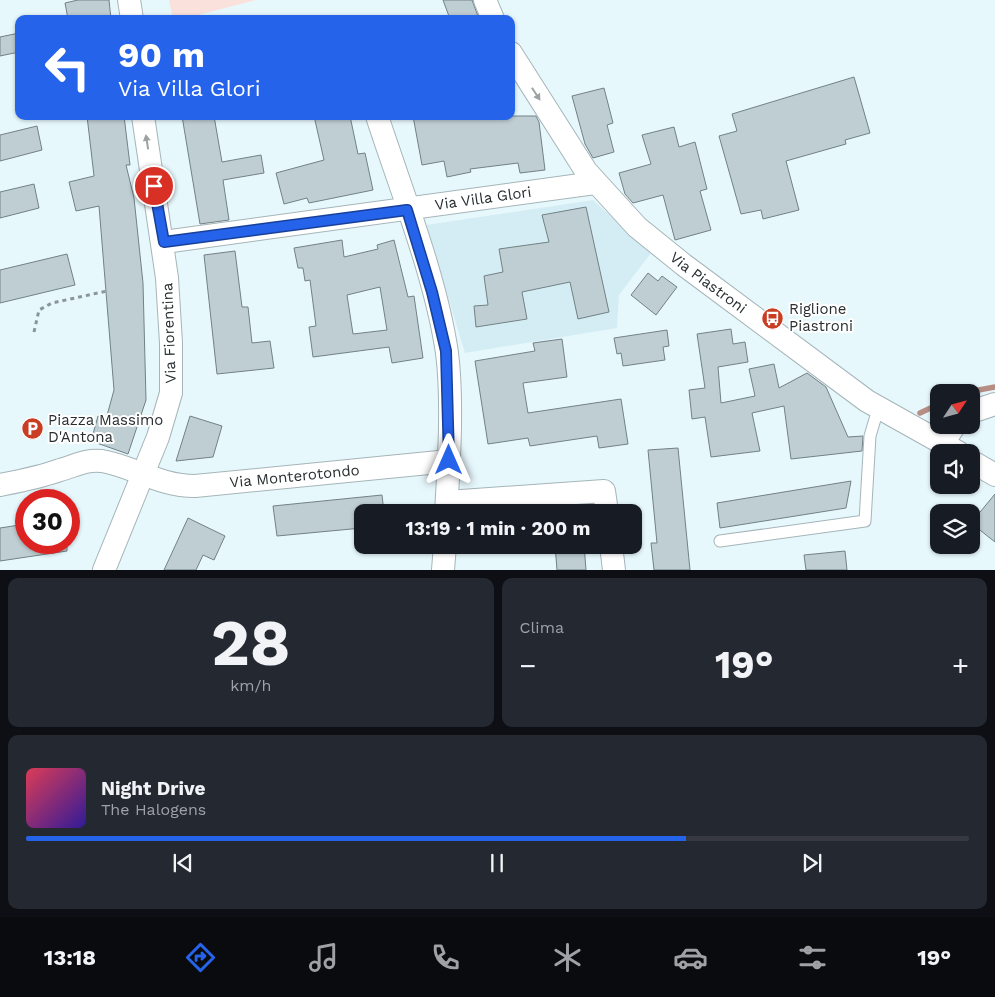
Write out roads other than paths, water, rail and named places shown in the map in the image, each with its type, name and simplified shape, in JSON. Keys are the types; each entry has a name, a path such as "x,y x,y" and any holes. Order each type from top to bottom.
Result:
{"street":[{"path":"129,0 131,15"},
{"path":"485,0 491,15"},
{"name":"Via Piastroni","path":"515,58 595,183 637,227 684,265 878,409 952,440"},
{"name":"Via Fiorentina","path":"104,570 142,476 171,393 171,343 164,242 144,120"},
{"path":"378,120 432,292 446,351 449,460 447,504"},
{"name":"Via Villa Glori","path":"164,242 595,183"},
{"path":"980,409 995,404"},
{"name":"Via Monterotondo","path":"142,476 178,485 195,486 449,460"},
{"path":"0,485 61,470 82,462 101,461 142,476"},
{"path":"980,467 995,476"},
{"path":"542,504 605,502"},
{"path":"443,570 444,554"},
{"path":"612,554 614,570"}],"lane":[{"path":"720,541 865,521 870,436 878,409"}],"waterway":[{"path":"980,390 995,387"},
{"path":"920,413 930,408"}],"place":[{"name":"Riglione Piastroni","path":"773,318"},
{"name":"Piazza Massimo D'Antona","path":"32,429"}]}
